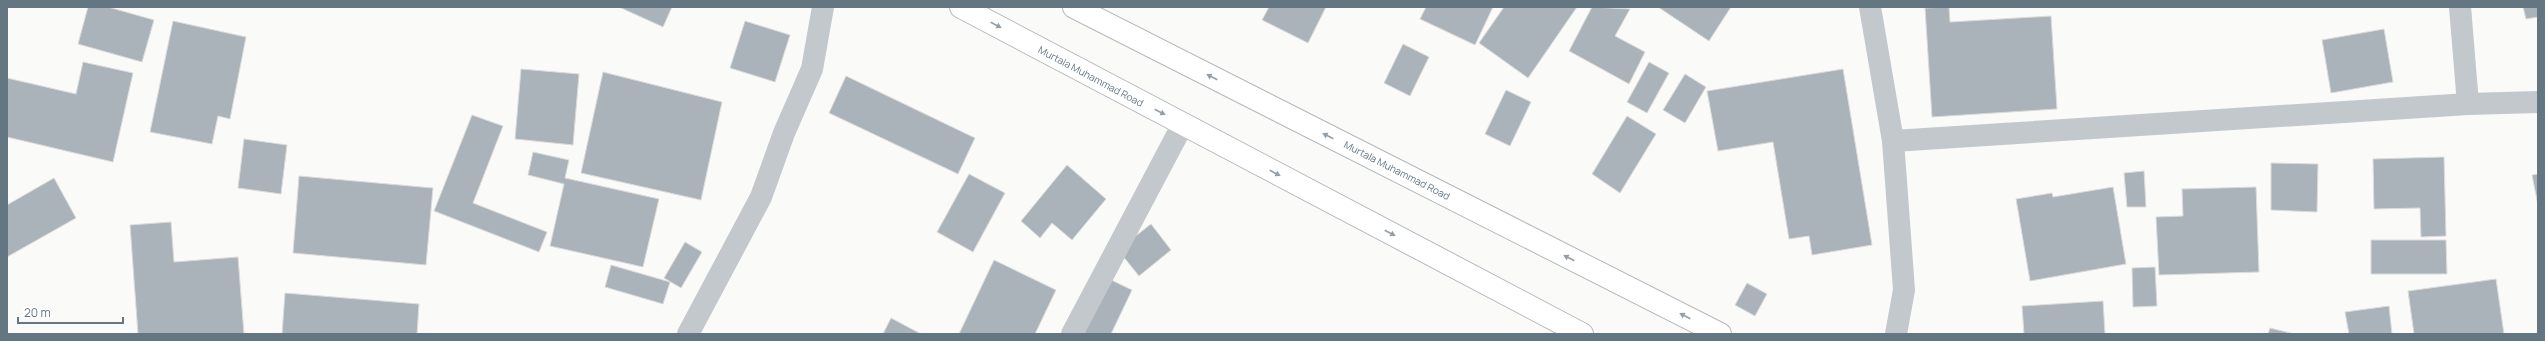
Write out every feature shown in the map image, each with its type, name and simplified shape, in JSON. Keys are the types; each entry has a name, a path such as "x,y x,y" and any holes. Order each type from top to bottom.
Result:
{"highway":[{"name":"Murtala Muhammad Road","path":"961,7 1582,334"},
{"name":"Murtala Muhammad Road","path":"1074,7 1720,334"}],"street":[{"path":"688,334 761,197 784,133 812,69 823,7"},
{"path":"1870,7 1893,141 1904,290 1896,334"},
{"path":"2460,7 2468,104"},
{"path":"1893,141 2468,104 2538,102"},
{"path":"1072,334 1182,124"}],"building":[{"path":"88,7 108,7 154,20 142,62 78,44"},
{"path":"619,7 672,7 663,27"},
{"path":"1269,7 1326,7 1308,43 1262,20"},
{"path":"1426,7 1493,7 1475,45 1420,19"},
{"path":"1504,7 1577,7 1528,78 1479,43"},
{"path":"1592,7 1630,9 1615,36 1645,52 1629,84 1569,51"},
{"path":"1658,7 1731,7 1709,41"},
{"path":"1949,7 1950,22 2051,16 2057,109 1932,117 1925,8"},
{"path":"2523,7 2538,7 2538,17 2526,19"},
{"path":"173,21 246,37 230,119 218,116 212,144 150,132"},
{"path":"745,21 790,35 775,82 730,68"},
{"path":"2384,29 2393,82 2331,93 2322,40"},
{"path":"1403,44 1429,57 1410,96 1384,83"},
{"path":"83,62 133,73 113,162 7,137 7,78 76,94"},
{"path":"1649,62 1669,73 1647,113 1627,102"},
{"path":"521,69 579,74 573,145 515,139"},
{"path":"1843,69 1872,245 1812,255 1809,236 1789,239 1773,142 1718,151 1707,91"},
{"path":"603,72 722,102 701,200 581,173"},
{"path":"1685,74 1706,87 1685,123 1663,110"},
{"path":"846,76 975,138 958,174 829,113"},
{"path":"1506,90 1531,102 1510,146 1485,134"},
{"path":"472,115 503,126 473,203 547,232 539,252 434,211"},
{"path":"1627,116 1656,134 1620,193 1592,174"},
{"path":"244,139 287,145 281,194 238,188"},
{"path":"533,152 569,160 565,178 659,199 643,267 550,246 564,184 528,175"},
{"path":"2444,157 2446,236 2421,237 2420,208 2374,209 2373,159"},
{"path":"2271,163 2318,164 2317,212 2271,210"},
{"path":"1067,165 1106,199 1072,240 1052,223 1040,238 1021,221"},
{"path":"2144,171 2146,207 2127,207 2124,173"},
{"path":"969,174 1005,193 973,252 937,232"},
{"path":"2538,174 2538,205 2532,175"},
{"path":"299,176 433,188 426,265 293,253"},
{"path":"54,178 76,218 7,257 7,205"},
{"path":"2113,187 2126,264 2030,281 2016,199 2052,193 2053,197"},
{"path":"2256,187 2259,272 2159,275 2156,217 2183,216 2182,189"},
{"path":"171,222 174,262 238,257 244,334 138,334 130,225"},
{"path":"1151,224 1171,250 1139,276 1118,250"},
{"path":"2371,240 2446,240 2447,274 2371,274"},
{"path":"685,242 702,252 681,288 664,278"},
{"path":"994,260 1056,290 1035,334 959,334"},
{"path":"611,265 670,282 663,304 605,287"},
{"path":"2155,267 2157,306 2133,307 2132,268"},
{"path":"1107,278 1132,290 1111,334 1081,334"},
{"path":"2496,279 2504,334 2414,334 2408,291"},
{"path":"1747,283 1767,294 1755,316 1735,305"},
{"path":"285,293 419,304 417,334 282,334"},
{"path":"2103,301 2105,334 2024,334 2022,306"},
{"path":"2389,306 2392,334 2349,334 2345,312"},
{"path":"891,318 921,334 883,334"},
{"path":"2270,328 2294,334 2268,334"}]}
